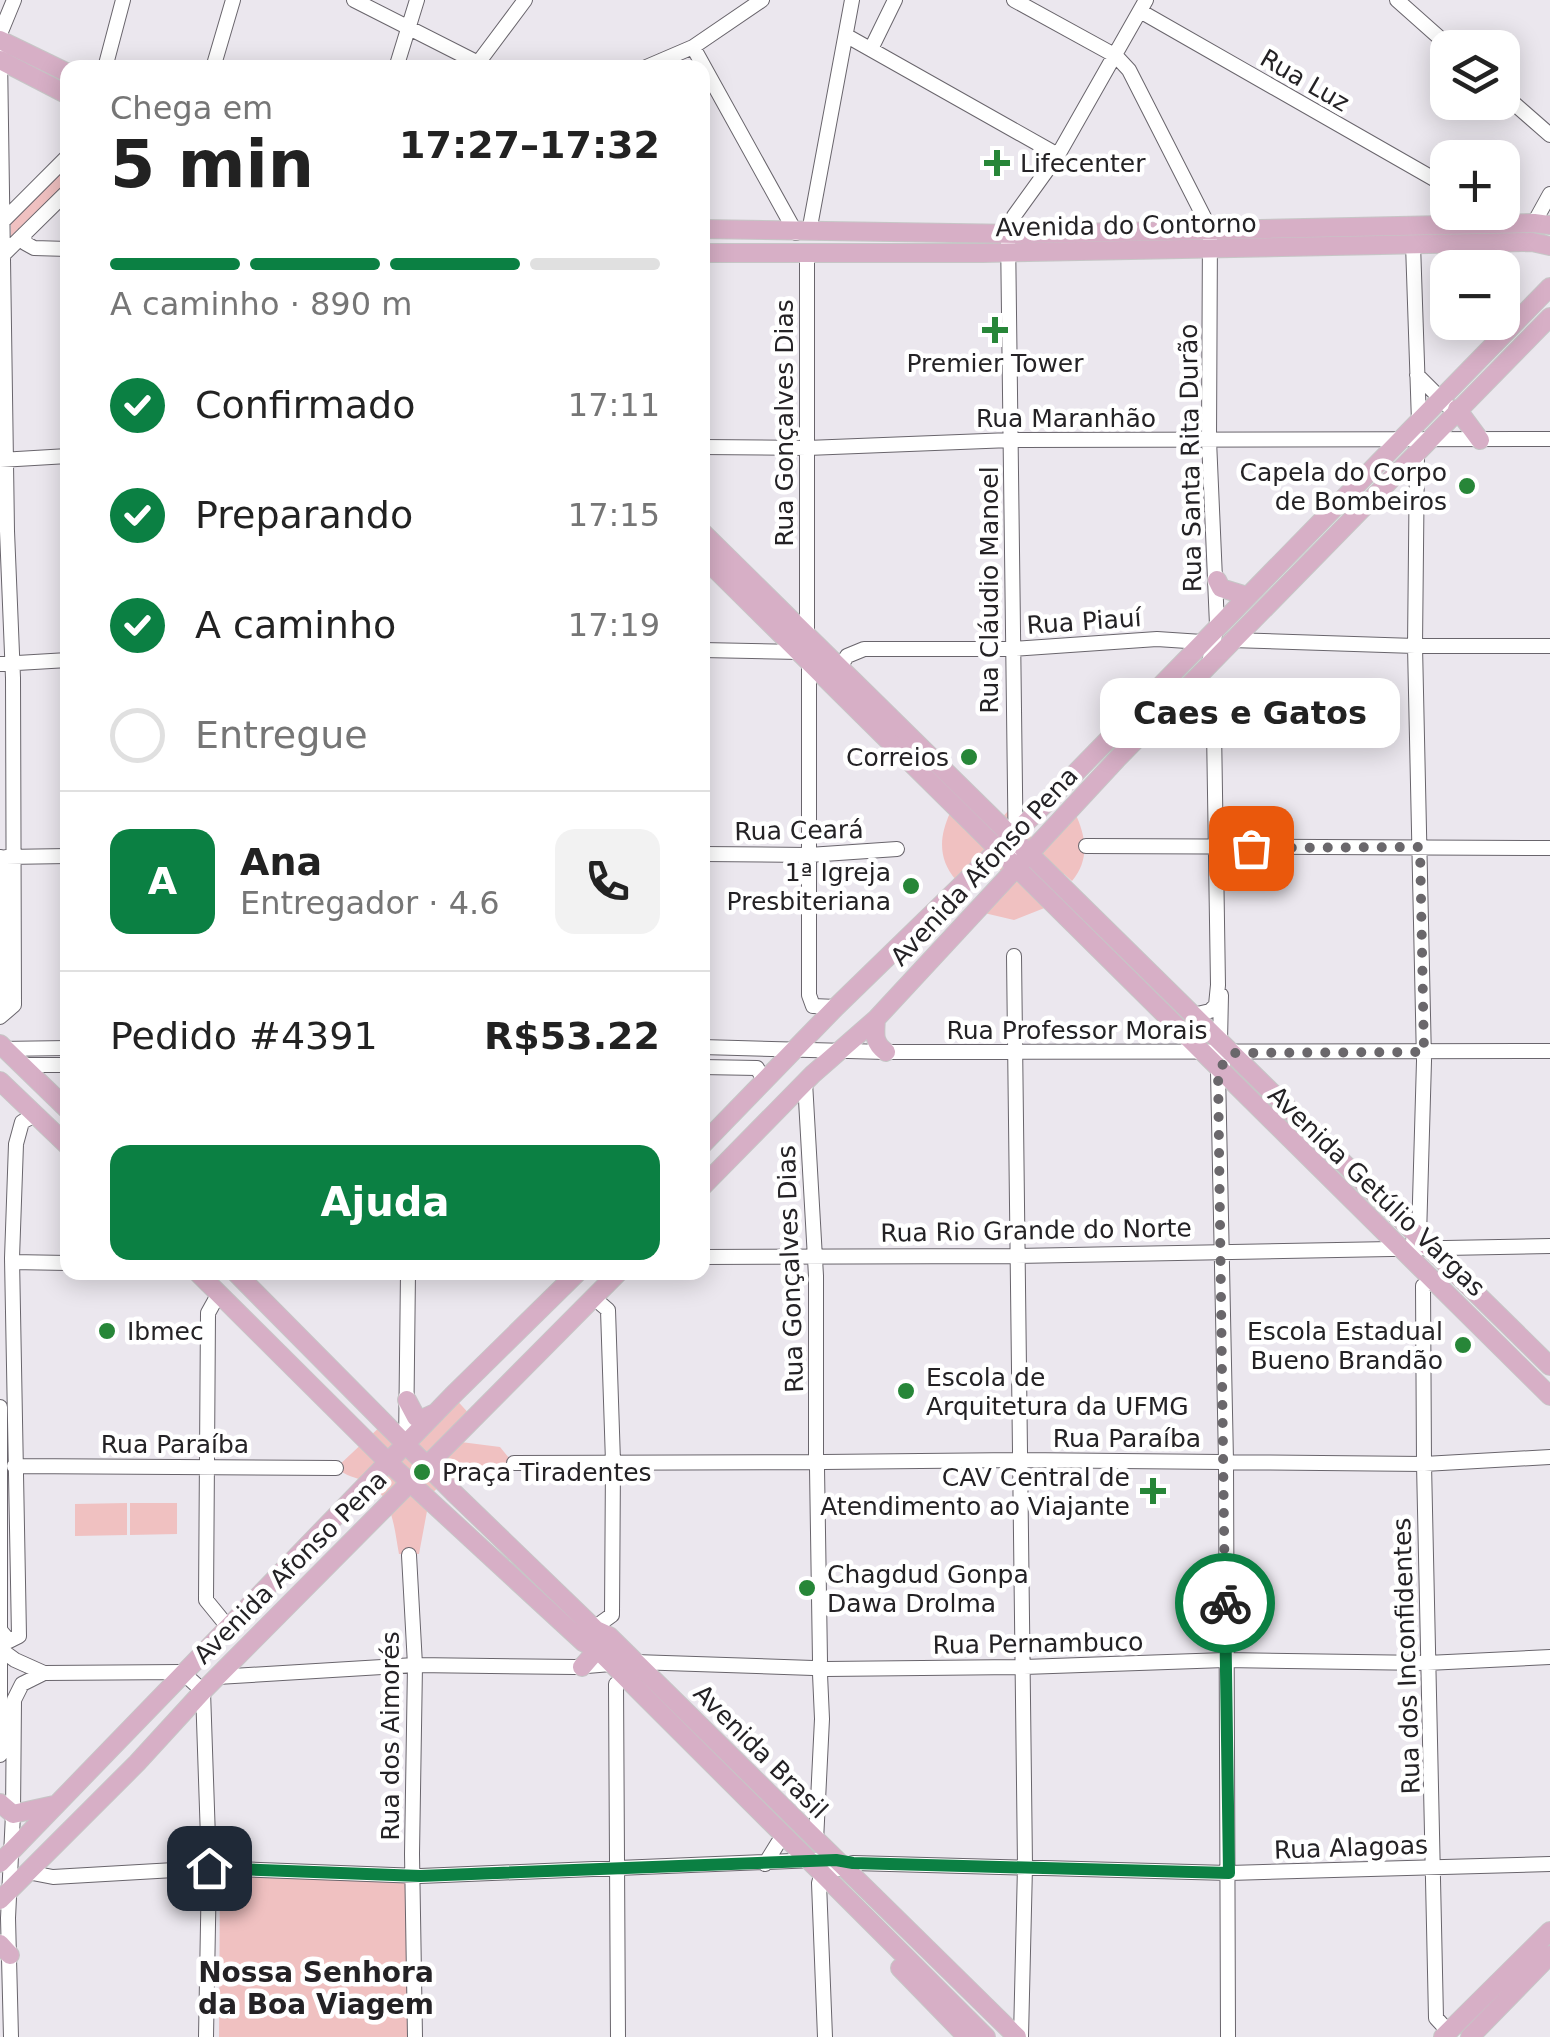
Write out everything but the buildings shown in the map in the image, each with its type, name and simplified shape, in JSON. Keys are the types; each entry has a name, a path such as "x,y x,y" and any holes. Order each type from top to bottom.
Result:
{"main road":[{"path":"0,37 60,69"},
{"path":"0,59 60,91"},
{"name":"Avenida do Contorno","path":"710,253 807,254 1430,227"},
{"name":"Avenida do Contorno","path":"710,229 1008,243"},
{"name":"Avenida do Contorno","path":"1209,238 1413,244 1532,242 1550,246"},
{"name":"Avenida Afonso Pena","path":"710,1137 836,1007 1013,836 1550,287"},
{"name":"Avenida Afonso Pena","path":"710,1179 806,1082 876,1019 1232,640 1550,317"},
{"path":"1456,410 1480,440"},
{"name":"Avenida Getúlio Vargas","path":"710,540 1424,1241 1451,1254 1550,1366"},
{"name":"Avenida Getúlio Vargas","path":"710,564 1550,1396"},
{"path":"1217,580 1221,588 1247,596"},
{"path":"876,1019 874,1036 886,1052"},
{"path":"1,1047 60,1103"},
{"path":"0,1081 60,1138"},
{"name":"Avenida Brasil","path":"204,1280 389,1463 816,1841 827,1868 967,2037"},
{"name":"Avenida Brasil","path":"243,1280 427,1465 603,1655 999,2037"},
{"name":"Avenida Afonso Pena","path":"5,1857 568,1280"},
{"name":"Avenida Afonso Pena","path":"4,1896 427,1465 601,1304 614,1280"},
{"path":"407,1400 416,1417 435,1413"},
{"name":"Avenida Brasil","path":"603,1655 625,1705 778,1843 827,1868 1019,2037"},
{"path":"7,1808 54,1805"},
{"path":"5,1857 27,1872"},
{"name":"Avenida Brasil","path":"827,1868 986,2037"},
{"path":"1446,2034 1550,1931"},
{"path":"1470,2037 1550,1955"}],"street":[{"path":"0,37 14,0"},
{"path":"107,60 123,0"},
{"path":"215,60 234,0"},
{"path":"354,0 473,60"},
{"path":"398,60 417,0"},
{"path":"486,60 525,0"},
{"path":"663,60 692,48 762,0"},
{"path":"802,233 852,0"},
{"path":"871,49 895,0"},
{"path":"1014,0 1116,56 1129,70 1209,238"},
{"path":"1397,0 1431,30"},
{"path":"1008,243 1014,216 1058,155 1143,6"},
{"name":"Rua Luz","path":"1143,6 1430,176"},
{"path":"846,36 1058,155"},
{"path":"692,48 699,60"},
{"path":"0,59 4,857 14,1005 1,1013"},
{"path":"710,78 802,233"},
{"path":"1520,109 1550,135"},
{"path":"0,236 2,222 60,164"},
{"path":"1542,224 1550,194"},
{"path":"2,256 60,199"},
{"path":"24,234 25,243 34,248 60,249"},
{"name":"Rua Santa Rita Durão","path":"1207,667 1217,625 1209,440 1209,238"},
{"name":"Rua Cláudio Manoel","path":"1008,243 1016,868"},
{"path":"1413,244 1419,422"},
{"name":"Rua Gonçalves Dias","path":"807,254 807,634"},
{"path":"1417,374 1456,410"},
{"name":"Rua Maranhão","path":"710,447 807,448 1011,440 1550,439"},
{"path":"1417,452 1414,646 1424,1052 1424,1241"},
{"path":"3,460 60,456"},
{"path":"781,609 793,606 805,592"},
{"name":"Rua Piauí","path":"1158,639 1168,644 1175,669"},
{"name":"Rua Piauí","path":"841,666 847,656 864,648 1012,649 1158,639 1202,642"},
{"path":"1232,640 1550,646"},
{"path":"710,651 805,657 809,995 813,1006 836,1007"},
{"path":"6,663 60,660"},
{"path":"1176,699 1196,702 1206,710 1214,730 1218,985 1216,1005 1194,1015"},
{"path":"1086,846 1550,848"},
{"name":"Rua Ceará","path":"710,854 809,855 897,849"},
{"path":"4,857 60,856"},
{"path":"1014,956 1025,1866 1019,2037"},
{"path":"1218,985 1227,1047 1218,1070 1226,1461 1228,2037"},
{"path":"1,1047 60,1048"},
{"name":"Rua Professor Morais","path":"710,1047 886,1052 1201,1053 1227,1047 1550,1051"},
{"path":"742,1047 742,1066"},
{"path":"21,1066 60,1065"},
{"path":"710,1067 756,1068 766,1082"},
{"name":"Rua Gonçalves Dias","path":"806,1082 811,1256 816,1276 822,1718 816,1841"},
{"path":"0,1634 9,1641 18,1636 8,1463 12,1262 16,1144 22,1122 35,1115"},
{"name":"Rua Rio Grande do Norte","path":"710,1257 1016,1256 1399,1248 1424,1241"},
{"path":"1451,1254 1550,1246"},
{"path":"0,1249 12,1262 60,1262"},
{"path":"406,1444 408,1280"},
{"name":"Rua dos Inconfidentes","path":"1433,1281 1424,1286 1427,1663 1436,2018 1446,2034"},
{"path":"218,1295 208,1313 206,1600 228,1627"},
{"path":"601,1304 614,1462 612,1615 603,1655"},
{"path":"0,1407 8,1463"},
{"name":"Rua Paraíba","path":"514,1463 1020,1460 1424,1464 1550,1457"},
{"name":"Rua Paraíba","path":"8,1463 336,1468"},
{"name":"Rua dos Aimorés","path":"409,1555 415,1665 415,2037"},
{"path":"0,1649 7,1661 44,1673 182,1672 202,1691 209,1868 206,2037"},
{"name":"Rua Pernambuco","path":"216,1677 603,1655 820,1668 1024,1667 1225,1660 1427,1663 1550,1657"},
{"path":"0,1756 0,1684 7,1661"},
{"path":"11,2037 4,1896 14,1700 22,1684 44,1673"},
{"path":"0,1684 14,1700"},
{"path":"618,2037 618,1869 625,1705"},
{"path":"766,1864 778,1843"},
{"name":"Rua Alagoas","path":"27,1872 53,1877 209,1868 413,1876 766,1864 827,1868 1025,1866 1229,1873 1550,1864"},
{"path":"825,2037 827,1868"}],"shaded area":[{"path":"60,170 60,190 11,239 11,220"},
{"path":"1008,811 1034,840 1075,813 1084,848 1078,873 1072,881 1064,874 1049,891 1047,907 1014,920 980,912 1004,874 983,853 956,880 942,848 950,813 988,833"},
{"name":"Praça Tiradentes","path":"453,1396 472,1417 453,1441 500,1447 513,1463 500,1476 444,1482 430,1495 419,1554 399,1554 391,1513 382,1495 366,1482 336,1468 384,1423 406,1444"},
{"path":"127,1503 127,1535 75,1536 75,1504"},
{"path":"130,1503 177,1503 177,1534 130,1535"},
{"path":"220,1868 406,1872 413,2037 219,2037"}],"way so far":[{"path":"1225,1603 1218,1070 1233,1053 1424,1052 1420,847 1251,848"}],"place":[{"name":"Lifecenter","path":"997,163"},
{"name":"Premier Tower","path":"995,330"},
{"name":"Capela do Corpo de Bombeiros","path":"1467,486"},
{"name":"Correios","path":"969,757"},
{"name":"Caes e Gatos","path":"1251,848"},
{"name":"1ª Igreja Presbiteriana","path":"911,886"},
{"name":"Ibmec","path":"107,1331"},
{"name":"Escola Estadual Bueno Brandão","path":"1463,1345"},
{"name":"Escola de Arquitetura da UFMG","path":"906,1391"},
{"name":"Praça Tiradentes","path":"422,1472"},
{"name":"CAV Central de Atendimento ao Viajante","path":"1153,1491"},
{"name":"Chagdud Gonpa Dawa Drolma","path":"807,1588"}],"district":[{"name":"Nossa Senhora da Boa Viagem","path":"316,1988"}],"route":[{"path":"209,1868 420,1876 836,1860 1229,1873 1225,1603"}]}
